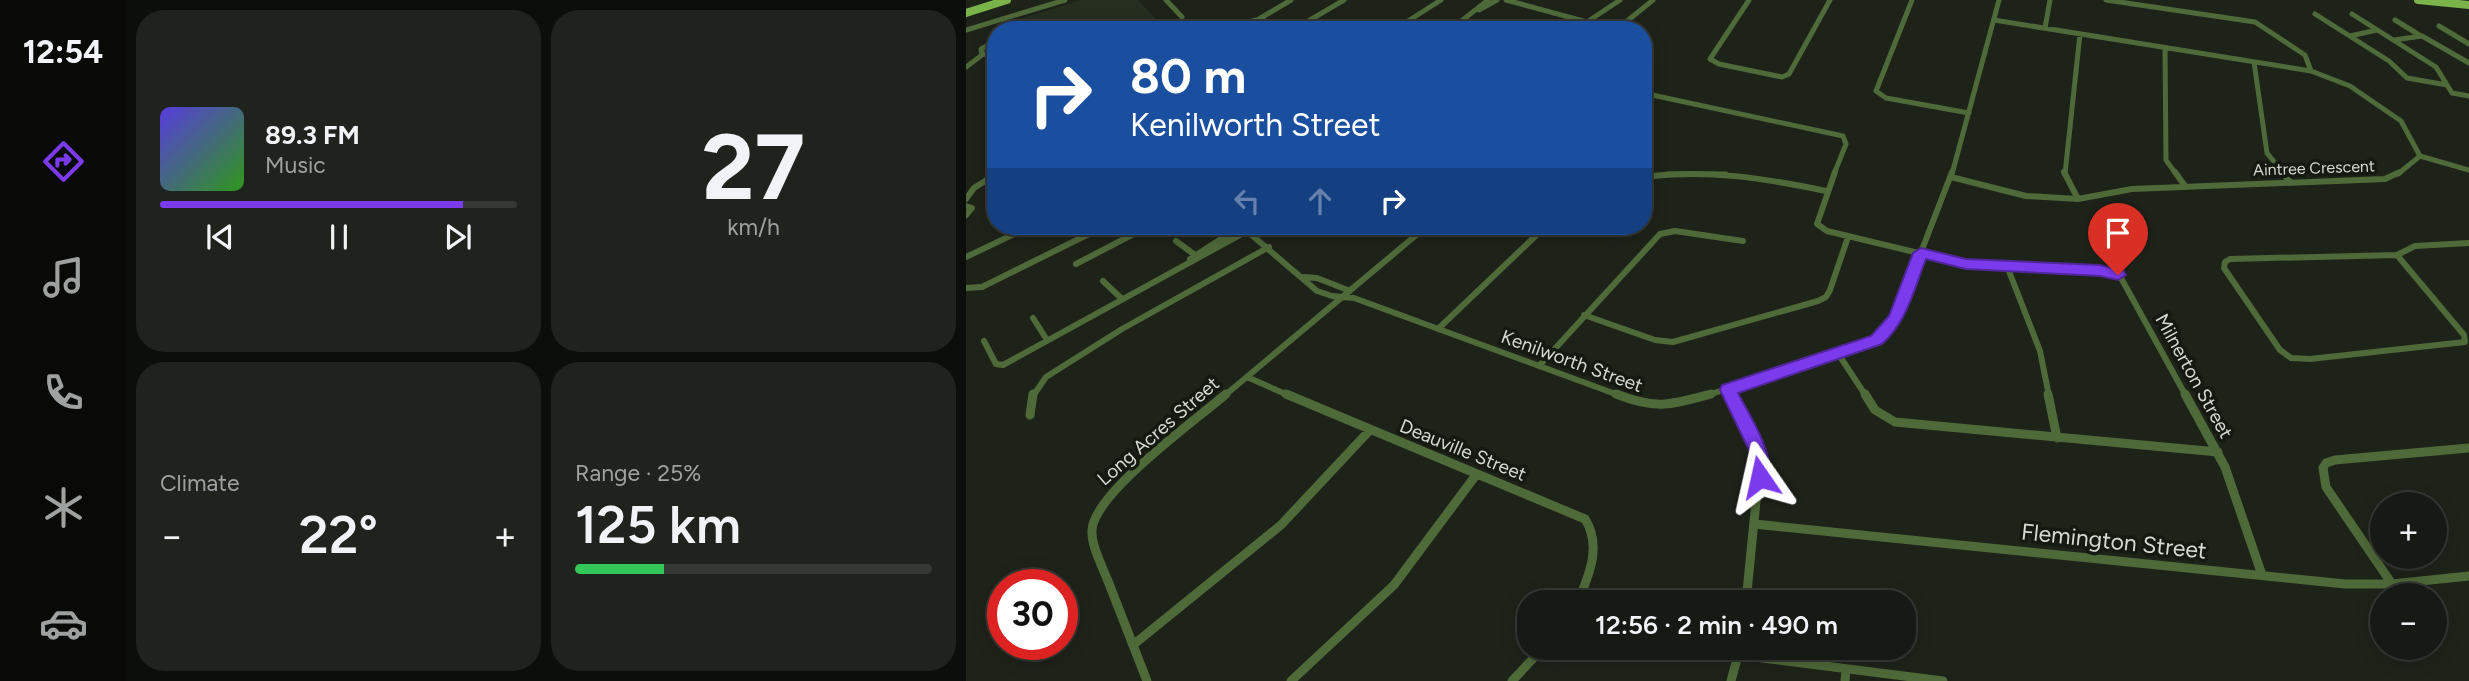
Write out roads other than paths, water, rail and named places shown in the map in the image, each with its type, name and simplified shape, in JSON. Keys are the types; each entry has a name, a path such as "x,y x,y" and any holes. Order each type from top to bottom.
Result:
{"main road":[{"path":"966,7 988,0"},
{"path":"966,13 1015,0"},
{"path":"2418,0 2469,4"},
{"path":"2448,0 2469,4"}],"street":[{"path":"1042,0 1046,6"},
{"path":"995,21 1065,0"},
{"path":"1167,0 1182,17"},
{"path":"1259,19 1291,0"},
{"path":"1308,21 1344,0"},
{"path":"1408,21 1441,0"},
{"path":"1463,21 1488,0"},
{"path":"1478,10 1497,0"},
{"path":"1506,0 1586,21"},
{"path":"1520,4 1526,0"},
{"path":"1591,21 1620,0"},
{"path":"1627,21 1653,0"},
{"path":"1749,0 1710,59 1715,63 1780,77 1789,74 1830,0"},
{"path":"1912,0 1876,89 1877,93 1891,99 1969,113"},
{"name":"Kenilworth Street","path":"1303,277 1317,278 1438,329 1650,406 1665,406 1728,390 1872,343 1888,330 1951,177 1999,0"},
{"path":"2045,28 2050,0"},
{"path":"2106,0 2255,22 2305,55 2312,71"},
{"path":"2315,14 2389,61 2407,78 2447,85"},
{"path":"2352,15 2437,67 2452,93 2469,96"},
{"path":"1994,20 2312,71 2350,86 2401,121 2420,156 2469,170"},
{"path":"2395,20 2469,63"},
{"path":"966,30 987,24"},
{"path":"2439,26 2469,44"},
{"path":"2350,36 2378,30"},
{"path":"2078,199 2063,171 2080,34"},
{"path":"2394,40 2422,36"},
{"path":"982,55 981,49 987,46"},
{"path":"2165,48 2166,160 2185,186"},
{"path":"966,67 987,53"},
{"path":"2254,62 2267,153 2291,183"},
{"name":"Milnerton Street","path":"1652,95 1843,136 1846,141 1826,191 1817,224 1827,232 1960,263 2100,270 2120,276 2218,452 2262,575"},
{"name":"Aintree Crescent","path":"1951,177 2026,196 2078,199 2124,190 2389,178 2420,156"},
{"path":"1652,174 1695,171 1734,173 1826,191"},
{"path":"966,199 974,188 987,180"},
{"path":"966,206 972,208 966,215"},
{"path":"1539,366 1660,233 1675,231 1744,241"},
{"path":"966,257 1012,235"},
{"path":"966,288 982,287 1087,235"},
{"path":"1076,264 1132,235"},
{"path":"984,341 996,364 1001,365 1231,235"},
{"path":"1253,235 1303,277 1308,287 1341,299"},
{"name":"Long Acres Street","path":"1147,681 1096,548 1092,531 1096,515 1114,489 1341,299 1352,295 1417,235"},
{"path":"1438,329 1537,235"},
{"path":"1584,315 1655,340 1673,342 1818,300 1826,297 1830,289 1847,237"},
{"path":"1176,241 1196,256"},
{"path":"2397,255 2464,335 2465,342 2310,359 2291,358 2274,342 2224,268 2227,260 2237,258 2397,255 2415,246 2469,243"},
{"path":"1030,415 1033,394 1046,377 1128,325 1269,247"},
{"path":"2007,267 2040,351 2057,438"},
{"path":"1103,281 1122,299"},
{"path":"1033,318 1047,340"},
{"path":"1839,355 1875,411 1888,419 1909,424 2218,452"},
{"name":"Deauville Street","path":"1247,377 1585,519 1593,528 1595,540 1582,590"},
{"path":"1728,390 1760,461 1747,590"},
{"path":"1133,645 1281,525 1368,430"},
{"path":"2391,583 2326,487 2323,468 2326,463 2335,460 2469,448"},
{"path":"1291,681 1394,585 1476,475"},
{"name":"Flemington Street","path":"1754,524 2370,584"},
{"name":"Flemington Street","path":"2402,583 2469,576"},
{"path":"1512,681 1532,660"},
{"path":"1731,681 1737,660"},
{"path":"1793,660 1943,681"},
{"path":"1846,669 1846,681"}]}
